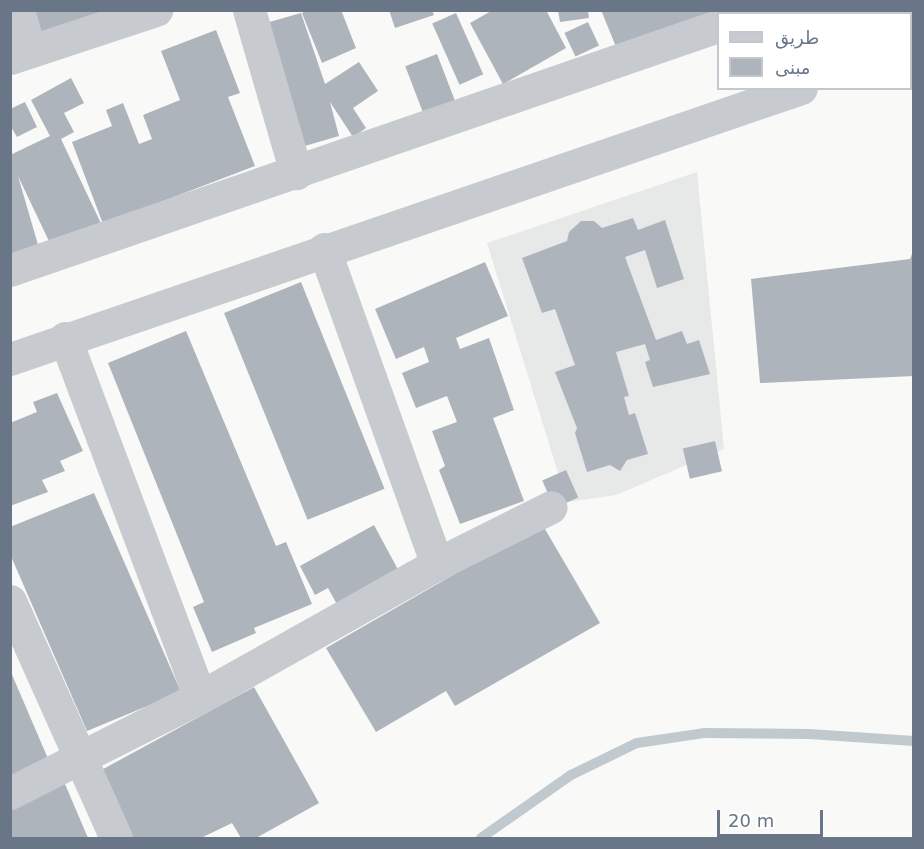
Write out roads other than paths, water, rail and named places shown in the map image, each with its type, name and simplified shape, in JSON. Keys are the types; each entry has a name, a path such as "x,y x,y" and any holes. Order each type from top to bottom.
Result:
{"street":[{"path":"18,10 20,55 156,10"},
{"path":"249,10 296,173"},
{"path":"10,270 717,26"},
{"path":"10,358 795,90"},
{"path":"324,249 437,564"},
{"path":"65,338 200,697"},
{"path":"10,794 79,761 200,697 437,564 551,507"},
{"path":"10,601 79,761 116,838"}],"waterway":[{"path":"481,838 571,775 637,743 705,733 809,734 914,741"}]}
